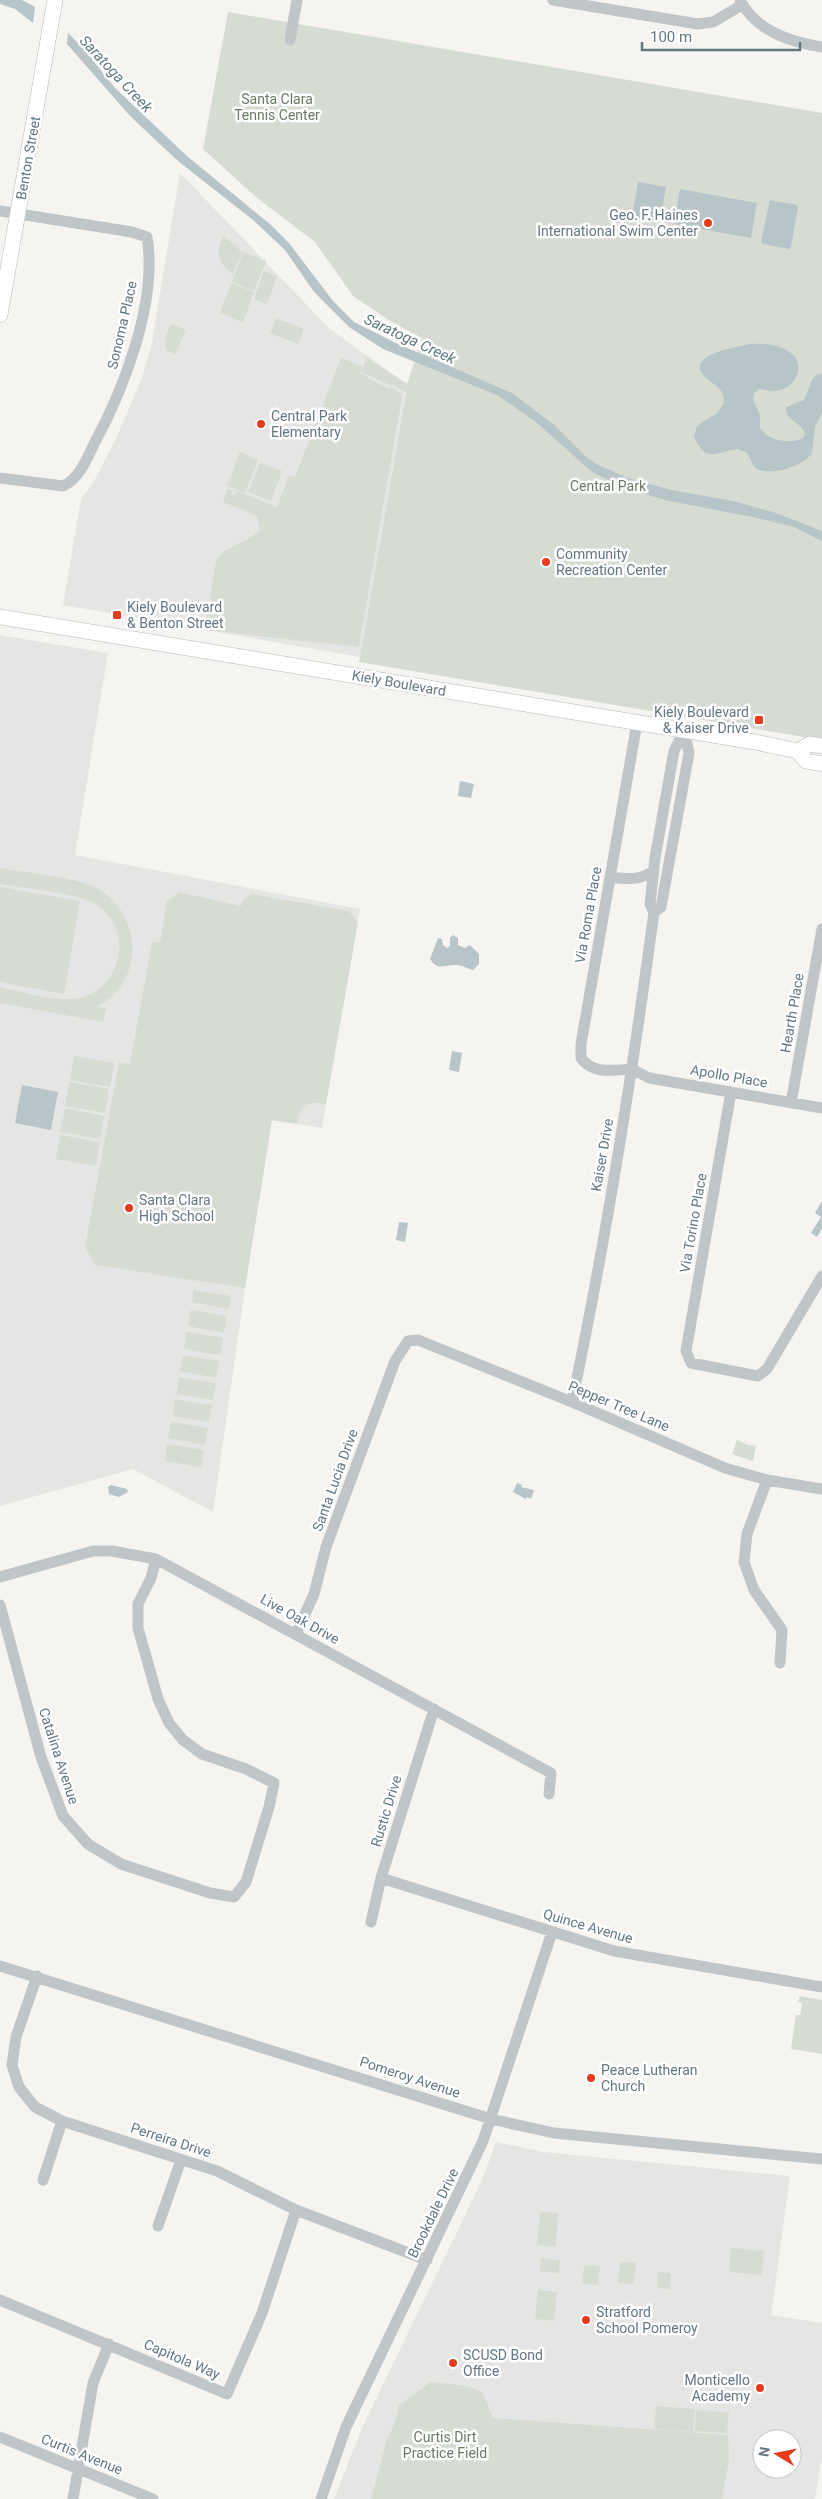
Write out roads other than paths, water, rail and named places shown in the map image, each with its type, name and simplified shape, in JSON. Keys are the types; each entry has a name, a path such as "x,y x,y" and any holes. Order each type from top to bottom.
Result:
{"main road":[{"name":"Benton Street","path":"0,315 55,0"},
{"name":"Kiely Boulevard","path":"0,618 798,751 810,744 822,746"},
{"name":"Kiely Boulevard","path":"798,751 806,761 822,764"}],"street":[{"path":"290,40 297,0"},
{"path":"553,0 698,24 713,22 741,2 758,22 777,35 798,43 822,47"},
{"name":"Sonoma Place","path":"0,211 132,232 147,237 151,259 143,312 126,378 109,418 84,464 70,483 63,486 0,478"},
{"name":"Via Roma Place","path":"632,1069 592,1068 582,1058 581,1044 637,723"},
{"name":"Kaiser Drive","path":"572,1402 599,1265 632,1069 654,912 650,904 654,870 674,751 684,731"},
{"name":"Kaiser Drive","path":"654,912 661,906 689,753 684,731"},
{"path":"626,880 632,877 645,877 654,870"},
{"path":"610,877 626,880 631,884 641,886 666,878"},
{"name":"Hearth Place","path":"791,1103 822,929"},
{"name":"Apollo Place","path":"632,1069 649,1078 822,1108"},
{"name":"Via Torino Place","path":"731,1092 686,1351 688,1359 695,1365 758,1376 767,1369 822,1276"},
{"name":"Pepper Tree Lane","path":"408,1341 418,1340 572,1402 725,1468 767,1480 822,1489"},
{"name":"Santa Lucia Drive","path":"296,1634 314,1594 326,1547 395,1361 408,1341"},
{"path":"767,1480 747,1534 744,1562 754,1590 782,1630 780,1663"},
{"name":"Live Oak Drive","path":"0,1577 93,1552 112,1551 156,1559 552,1773 549,1794"},
{"name":"Catalina Avenue","path":"0,1605 41,1757 62,1816 88,1844 121,1864 210,1893 234,1897 246,1882 269,1807 274,1782 246,1769 202,1754 183,1740 169,1722 158,1699 138,1628 138,1604 151,1578 156,1559"},
{"name":"Rustic Drive","path":"370,1922 381,1878 434,1710"},
{"name":"Quince Avenue","path":"381,1878 614,1951 822,1987"},
{"name":"Brookdale Drive","path":"321,2499 346,2427 466,2180 492,2119 552,1932"},
{"name":"Pomeroy Avenue","path":"0,1966 492,2119 554,2133 822,2160"},
{"name":"Perreira Drive","path":"37,1976 16,2037 12,2065 19,2087 35,2107 62,2121 218,2171 296,2210 427,2260"},
{"path":"43,2180 62,2121"},
{"path":"158,2226 181,2160"},
{"name":"Capitola Way","path":"0,2300 226,2394 262,2313 296,2210"},
{"path":"73,2499 93,2383 109,2344"},
{"name":"Curtis Avenue","path":"0,2437 152,2499"}],"place":[{"name":"Geo. F. Haines International Swim Center","path":"708,223"},
{"name":"Central Park Elementary","path":"261,424"},
{"name":"Community Recreation Center","path":"546,562"},
{"name":"Kiely Boulevard & Benton Street","path":"117,615"},
{"name":"Kiely Boulevard & Kaiser Drive","path":"759,720"},
{"name":"Santa Clara High School","path":"129,1208"},
{"name":"Peace Lutheran Church","path":"591,2078"},
{"name":"Stratford School Pomeroy","path":"586,2320"},
{"name":"SCUSD Bond Office","path":"453,2363"},
{"name":"Monticello Academy","path":"760,2388"}],"water label":[{"name":"Saratoga Creek","path":"116,74"},
{"name":"Saratoga Creek","path":"410,339"}],"park label":[{"name":"Santa Clara Tennis Center","path":"277,108"},
{"name":"Central Park","path":"608,486"},
{"name":"Curtis Dirt Practice Field","path":"445,2446"}]}
